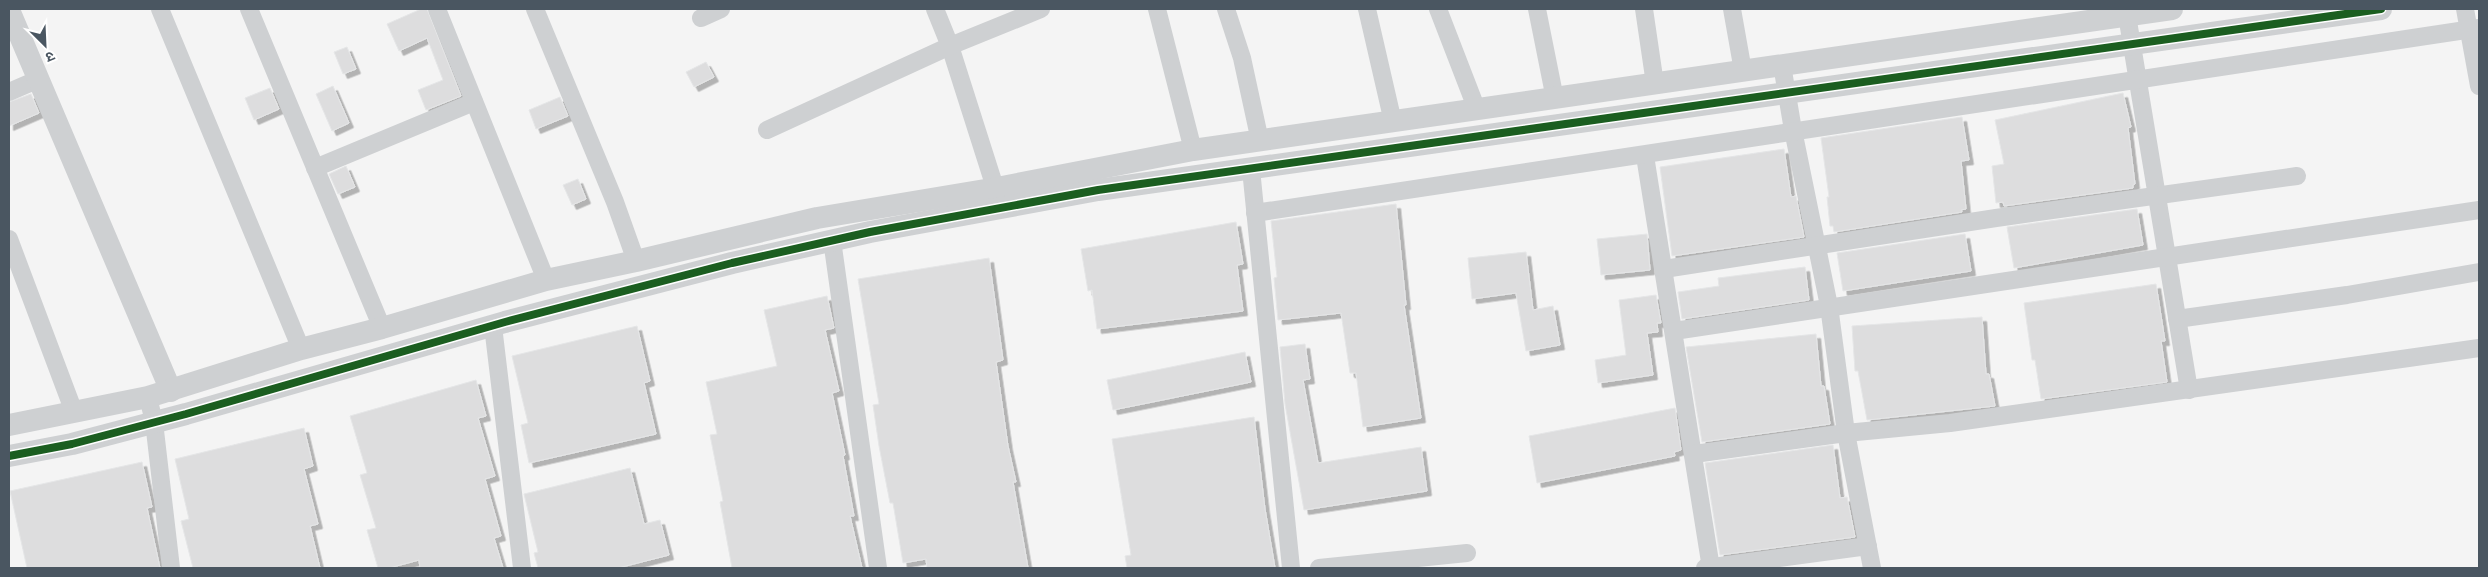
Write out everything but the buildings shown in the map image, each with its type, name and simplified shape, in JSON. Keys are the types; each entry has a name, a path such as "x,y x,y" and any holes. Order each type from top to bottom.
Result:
{"street":[{"path":"160,9 301,349"},
{"path":"249,9 382,328"},
{"path":"437,9 546,280"},
{"path":"535,9 615,202 636,261"},
{"path":"700,18 721,9"},
{"path":"935,9 950,46 999,198"},
{"path":"767,130 950,46 1041,9"},
{"path":"1157,9 1193,150"},
{"path":"1226,9 1242,58 1260,140"},
{"path":"1367,9 1393,122"},
{"path":"1438,9 1477,110"},
{"path":"1537,9 1556,99"},
{"path":"1644,9 1655,84"},
{"path":"1732,9 1743,71"},
{"path":"9,456 72,444 493,326 732,263 1193,150 1556,99 2126,12 2172,9"},
{"path":"9,425 148,397 301,349 382,328 546,280 636,261 817,218 999,198 1098,190 2381,9"},
{"path":"2465,9 2474,29 2479,86"},
{"path":"2126,12 2189,390"},
{"path":"11,22 39,78 171,391"},
{"path":"1254,213 1645,156 1793,130 2474,29"},
{"path":"1782,65 1828,306 1846,433 1872,568"},
{"path":"9,92 39,78"},
{"path":"315,168 474,102"},
{"path":"1645,156 1694,454 1709,568 1868,546"},
{"path":"1251,169 1291,568"},
{"path":"1664,269 1816,245 2297,176"},
{"path":"1674,331 1828,306 2479,210"},
{"path":"9,239 74,412"},
{"path":"832,240 878,568"},
{"path":"2178,319 2347,295 2479,272"},
{"path":"493,326 522,568"},
{"path":"1694,454 1846,433 1950,423 2479,348"},
{"path":"148,397 154,422 171,568"},
{"path":"1319,568 1467,553"}],"cycle path":[{"path":"9,456 72,444 186,414 505,322 732,263 870,232 1098,190 2381,9"}]}
